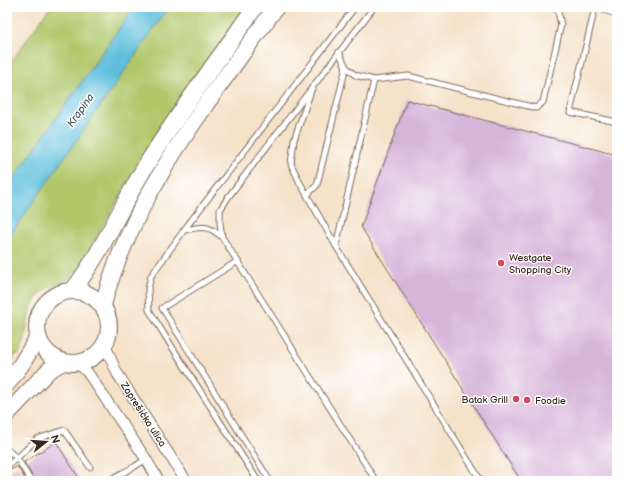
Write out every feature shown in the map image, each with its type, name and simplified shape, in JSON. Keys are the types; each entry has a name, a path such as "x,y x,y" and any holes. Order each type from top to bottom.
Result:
{"main road":[{"path":"73,290 86,272 162,139 255,7"},
{"path":"103,305 109,282 127,239 156,182 201,112 276,7"},
{"path":"7,414 49,370 70,362 92,358 106,345 110,330 106,310 103,305 92,296 73,290 56,295 43,307 38,319 38,337 42,345 49,354 70,362"},
{"path":"7,384 21,365 38,337"}],"street":[{"name":"Zaprešićka ulica","path":"106,345 117,373 186,481"},
{"path":"70,362 88,373 146,459 159,481"}],"lane":[{"path":"258,481 149,310 148,289 151,276 184,230 355,7"},
{"path":"222,237 220,210 229,196 374,7"},
{"path":"339,52 346,67 355,75 374,80 408,76 536,108 543,102 561,25 557,7"},
{"path":"617,13 593,8 570,112 617,122"},
{"path":"307,195 317,186 346,67"},
{"path":"336,246 374,80"},
{"path":"312,88 294,140 291,164 336,246 481,481"},
{"path":"184,230 202,228 212,229 222,237 376,481"},
{"path":"238,261 162,308 270,481"},
{"path":"7,466 37,439 64,430 90,468"},
{"path":"7,449 17,458 31,481"},
{"path":"107,481 146,459"}],"green space":[{"path":"50,7 134,7 7,188 7,68"},
{"path":"169,7 247,7 130,179 80,266 67,280 43,292 36,299 30,313 22,348 18,355 16,354 7,365 7,240"}],"water":[{"name":"Krapina","path":"134,7 169,7 7,240 7,188"}],"building":[{"name":"Westgate Shopping City","path":"407,100 617,155 617,481 521,481 361,227"},
{"path":"56,442 79,478 74,481 35,481 24,462"},
{"path":"18,467 26,481 7,481 7,472"}],"place":[{"name":"Westgate Shopping City","path":"501,263"},
{"name":"Batak Grill","path":"516,399"},
{"name":"Foodie","path":"527,400"}]}
